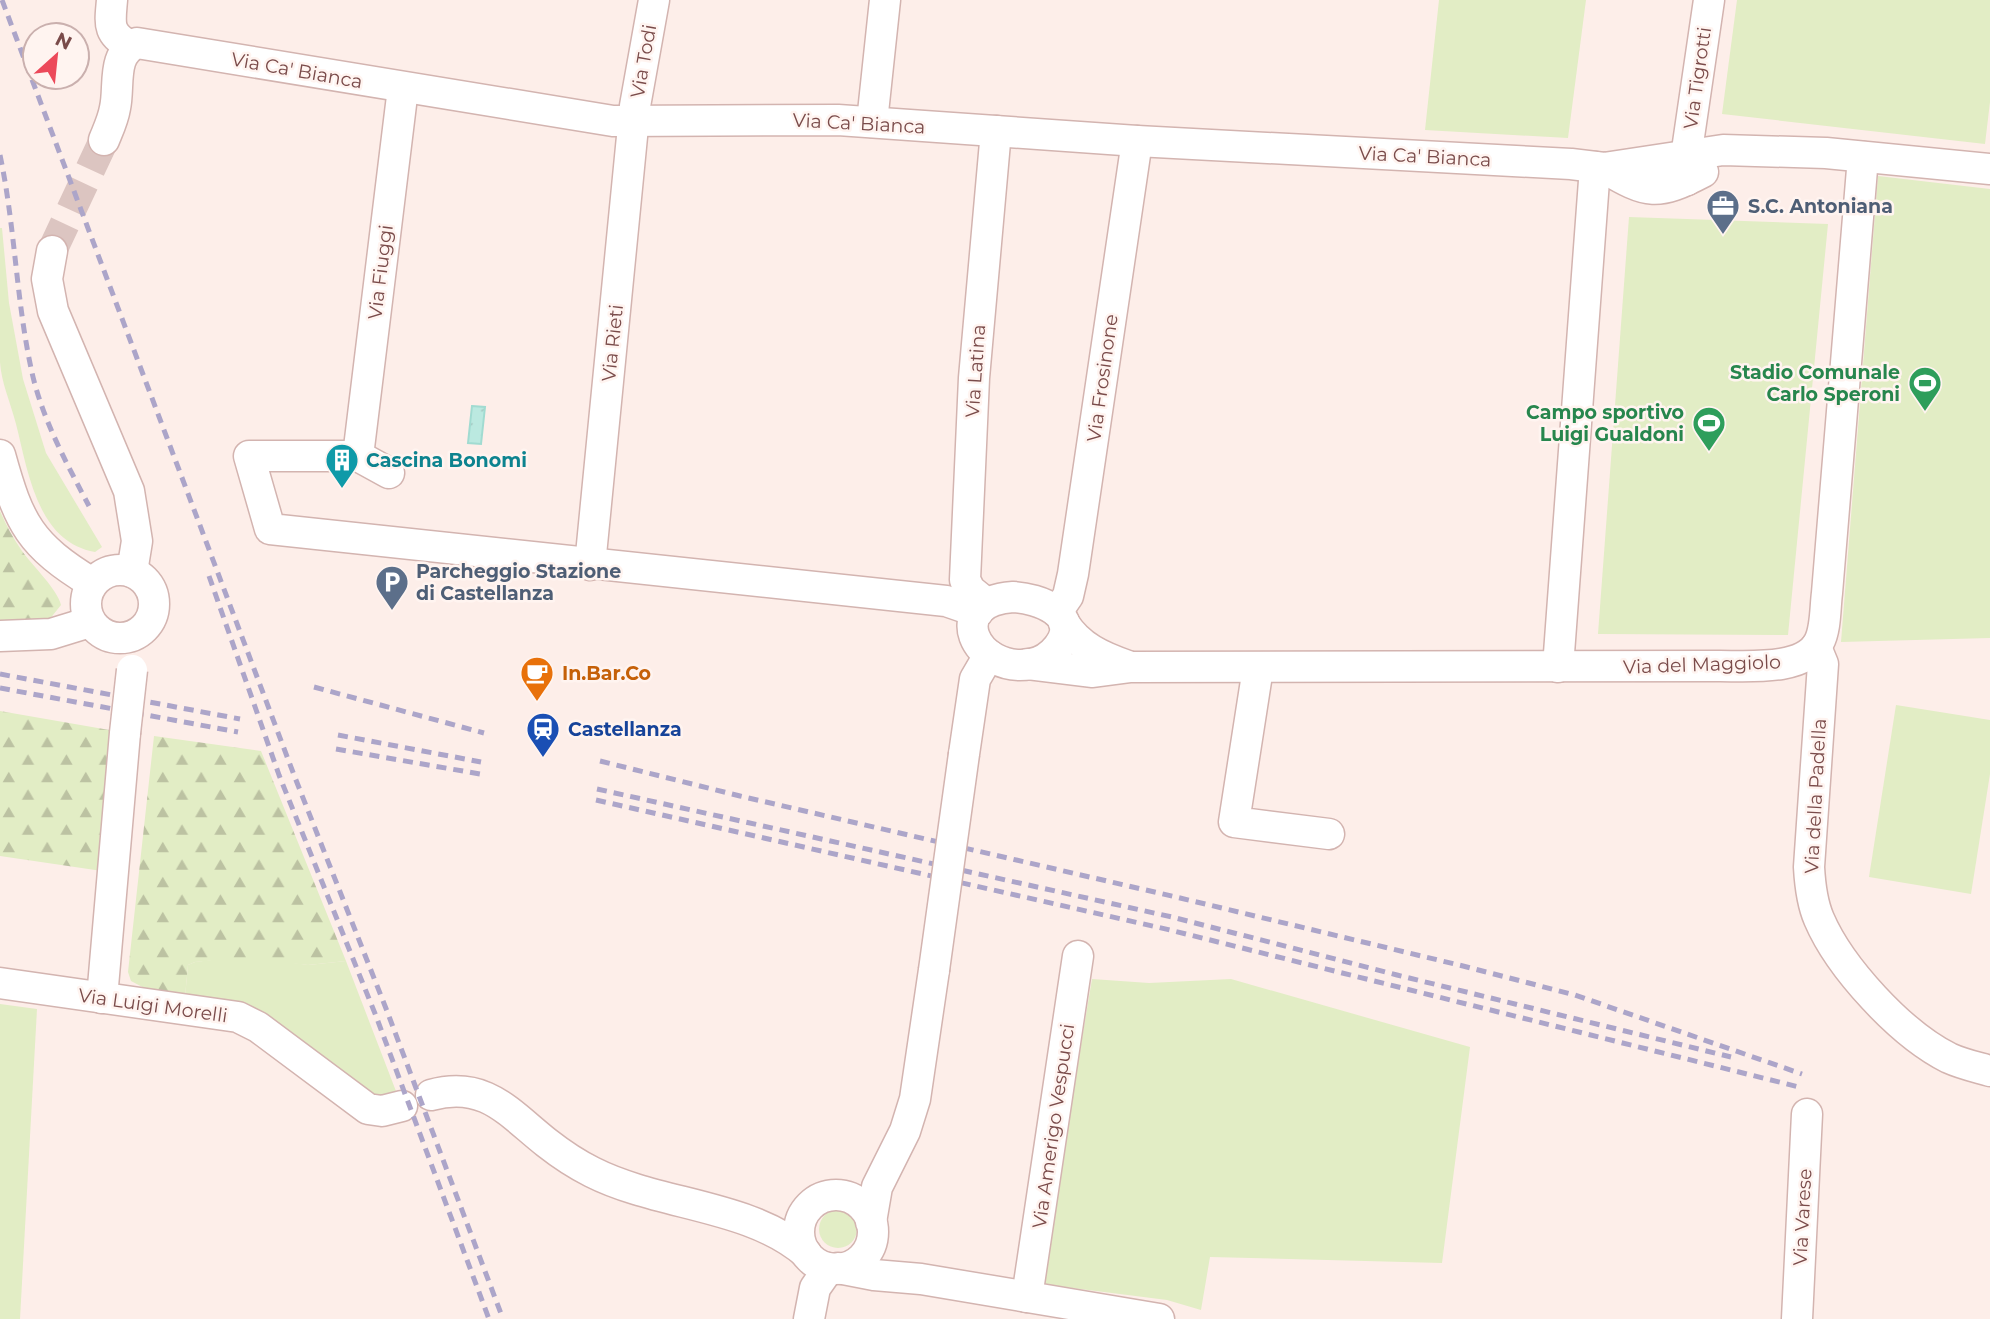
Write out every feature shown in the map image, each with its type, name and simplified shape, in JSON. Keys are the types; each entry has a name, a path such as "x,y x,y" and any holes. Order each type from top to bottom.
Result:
{"street":[{"path":"104,140 116,108 120,63 124,52 130,46 113,32 110,22 112,0"},
{"name":"Via Todi","path":"634,122 635,101 654,0"},
{"path":"872,122 886,0"},
{"name":"Via Tigrotti","path":"1687,168 1709,0"},
{"name":"Via Ca' Bianca","path":"130,46 142,43 613,121 828,119 1137,141 1599,167 1644,160 1687,168 1723,150 1826,153 1990,169"},
{"name":"Via Fiuggi","path":"358,456 403,88"},
{"name":"Via Rieti","path":"590,565 634,122"},
{"name":"Via Latina","path":"982,608 965,580 974,377 996,131"},
{"name":"Via Frosinone","path":"1061,618 1073,574 1137,141"},
{"path":"1816,647 1821,639 1827,593 1863,157"},
{"path":"1558,667 1599,167"},
{"path":"51,251 47,279 53,311 129,491 137,541 132,572"},
{"path":"0,455 15,506 30,532 64,565 92,583"},
{"path":"389,473 358,456 248,456 270,529 946,601 982,608"},
{"path":"121,569 132,572 149,587 154,598 154,609 150,621 143,629 133,636 114,638 96,629 90,622 85,602 92,583 100,575 121,569"},
{"path":"1006,598 1028,598 1040,602 1061,618 1062,639 1056,649 1045,659 1028,664 1002,662 977,645 972,634 972,622 982,608 1006,598"},
{"name":"Via del Maggiolo","path":"1061,618 1074,636 1090,650 1131,667"},
{"path":"0,636 51,635 90,622"},
{"path":"102,998 133,636"},
{"name":"Via del Maggiolo","path":"1028,664 1093,672 1131,667 1759,666 1797,660 1816,647"},
{"name":"Via della Padella","path":"1816,647 1823,664 1809,867 1811,890 1819,918 1861,982 1897,1021 1948,1057 1990,1070"},
{"path":"803,1214 799,1228 800,1238 824,1263 848,1266 860,1259 869,1247 877,1187 905,1131 915,1099 975,679 989,655"},
{"path":"1258,668 1234,822 1329,834"},
{"name":"Via Amerigo Vespucci","path":"1027,1297 1078,956"},
{"name":"Via Luigi Morelli","path":"0,983 218,1012 245,1019 368,1109 382,1111 402,1106"},
{"path":"431,1095 460,1090 480,1094 507,1109 564,1155 598,1175 631,1188 759,1224 824,1263 874,1275 915,1278 1159,1319"},
{"name":"Via Varese","path":"1797,1319 1807,1114"},
{"path":"759,1224 787,1221 803,1214 818,1199 853,1188 889,1159"},
{"path":"837,1195 859,1203 872,1230 897,1268 915,1278"},
{"path":"809,1319 824,1263"}],"green space":[{"path":"1439,0 1586,0 1568,138 1425,130"},
{"path":"1737,0 1990,0 1990,102 1985,144 1722,114"},
{"name":"Stadio Comunale Carlo Speroni","path":"1878,176 1990,189 1990,638 1841,642"},
{"name":"Campo sportivo Luigi Gualdoni","path":"1629,217 1828,224 1788,635 1598,634"},
{"path":"0,228 9,303 23,379 46,453 102,547 95,552 75,546 60,534 38,502 31,483 0,362"},
{"path":"0,511 26,557 59,599 61,605 49,620 0,622"},
{"path":"1896,705 1990,720 1990,774 1971,894 1869,877"},
{"path":"0,711 115,731 102,871 0,856"},
{"path":"154,736 261,751 346,961 308,965 240,958 195,962 188,965 185,997 150,991 131,981 128,972"},
{"path":"228,958 258,958 308,965 346,961 399,1099 382,1103 185,997 188,965"},
{"path":"1092,979 1149,983 1231,979 1470,1047 1442,1263 1210,1257 1201,1310 1167,1300 1041,1284"},
{"path":"0,1004 37,1009 20,1319 0,1319"},
{"path":"838,1210 852,1215 857,1229 852,1243 838,1248 824,1243 819,1229 824,1215"}],"water":[{"path":"472,406 485,407 481,444 468,443"}],"tunnel":[{"path":"52,251 104,140"}],"railway":[{"path":"2,0 294,775 387,1011 503,1319"},
{"path":"0,155 26,342 35,386 55,439 89,506"},
{"path":"209,576 279,775 376,1016 489,1319"},
{"path":"0,674 240,719"},
{"path":"314,687 484,733"},
{"path":"0,688 238,732"},
{"path":"338,735 481,762"},
{"path":"336,749 480,774"},
{"path":"600,761 1176,897 1575,995 1802,1074"},
{"path":"597,789 1172,917 1731,1057"},
{"path":"596,800 1170,930 1799,1087"}],"place":[{"name":"S.C. Antoniana","path":"1723,236"},
{"name":"Stadio Comunale Carlo Speroni","path":"1925,413"},
{"name":"Campo sportivo Luigi Gualdoni","path":"1709,453"},
{"name":"Cascina Bonomi","path":"342,490"},
{"name":"Parcheggio Stazione di Castellanza","path":"392,612"},
{"name":"In.Bar.Co","path":"537,703"},
{"name":"Castellanza","path":"543,759"}]}
